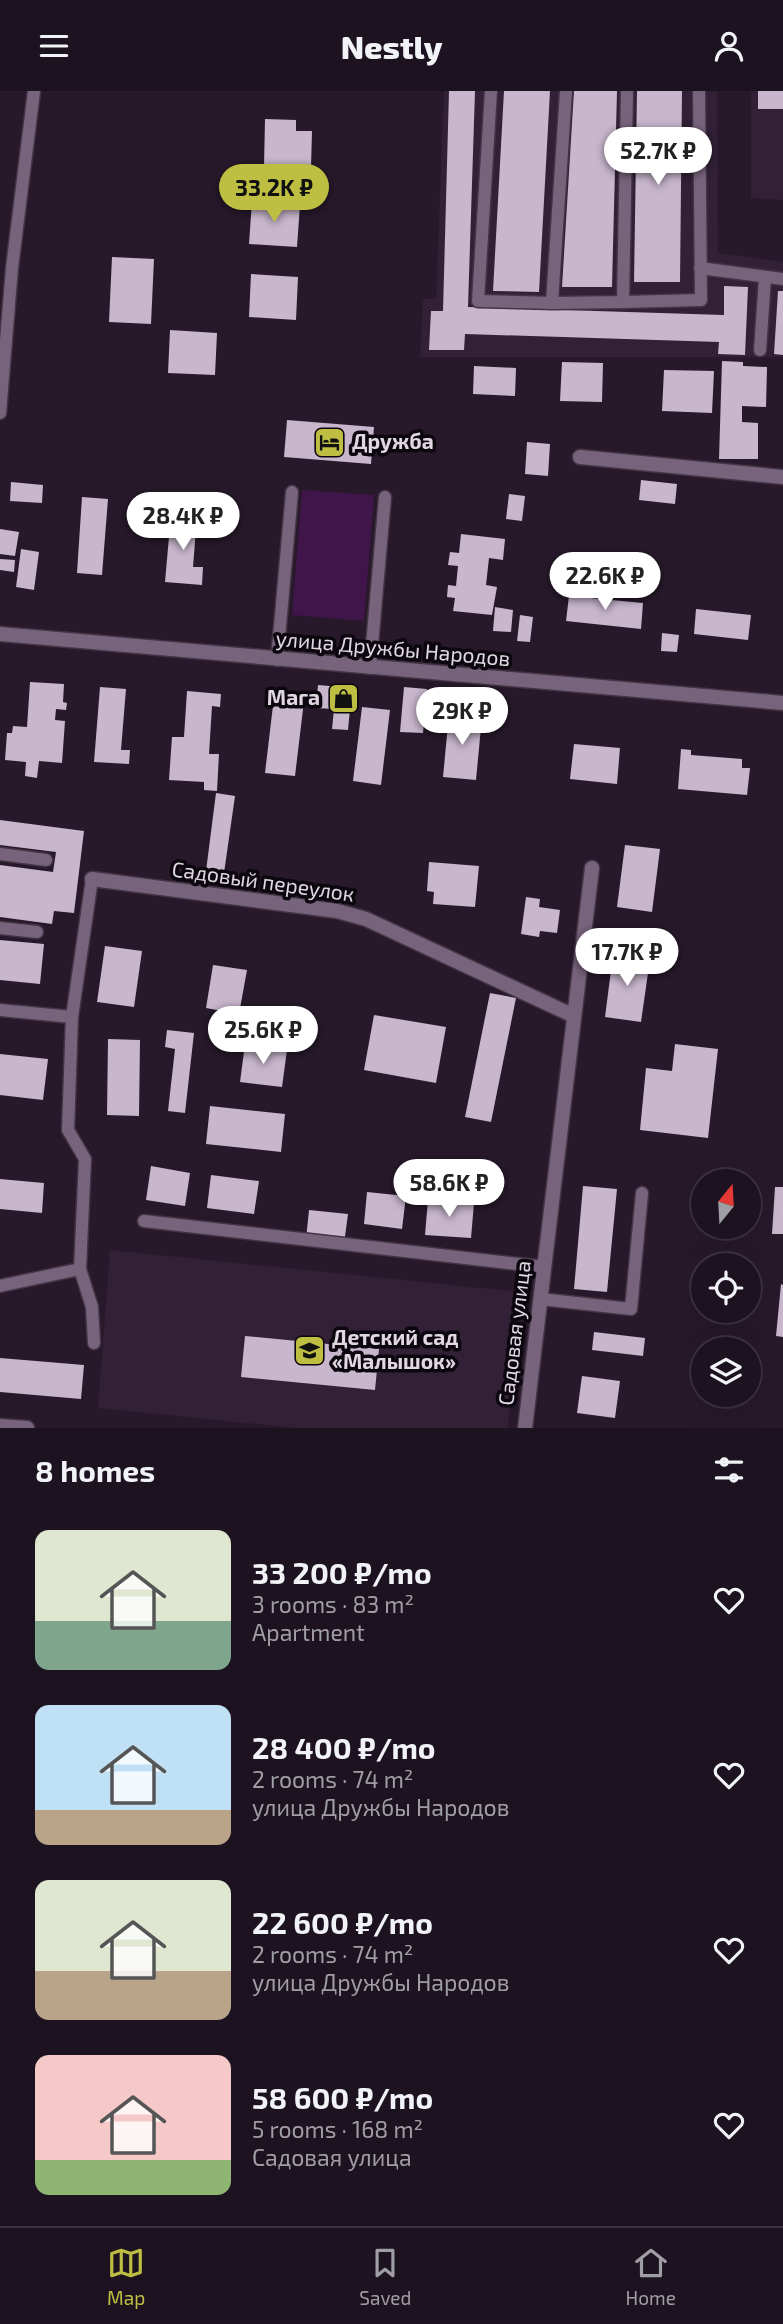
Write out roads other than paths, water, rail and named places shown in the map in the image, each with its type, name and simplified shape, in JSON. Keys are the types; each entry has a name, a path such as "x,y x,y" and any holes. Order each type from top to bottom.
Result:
{"street":[{"path":"580,457 783,477"},
{"name":"улица Дружбы Народов","path":"0,634 783,703"},
{"name":"Садовая улица","path":"525,1428 592,868"},
{"name":"Садовый переулок","path":"92,879 337,911 366,919 574,1016"}],"lane":[{"path":"0,413 12,268 34,91"},
{"path":"491,91 478,301 552,303 701,300 699,91"},
{"path":"552,303 566,91"},
{"path":"623,302 627,91"},
{"path":"700,268 783,279"},
{"path":"760,350 765,278"},
{"path":"278,660 292,492"},
{"path":"370,668 385,497"},
{"path":"0,854 46,860"},
{"path":"92,879 72,1017 68,1130 85,1159 80,1269 92,1307 94,1343"},
{"path":"0,928 37,932"},
{"path":"0,1010 72,1017"},
{"path":"540,1299 631,1309 642,1193"},
{"path":"145,1221 544,1267"},
{"path":"0,1286 80,1269"}],"place":[{"name":"Дружба","path":"329,442"},
{"name":"Мага","path":"343,698"},
{"name":"Детский сад «Малышок»","path":"309,1350"}]}
